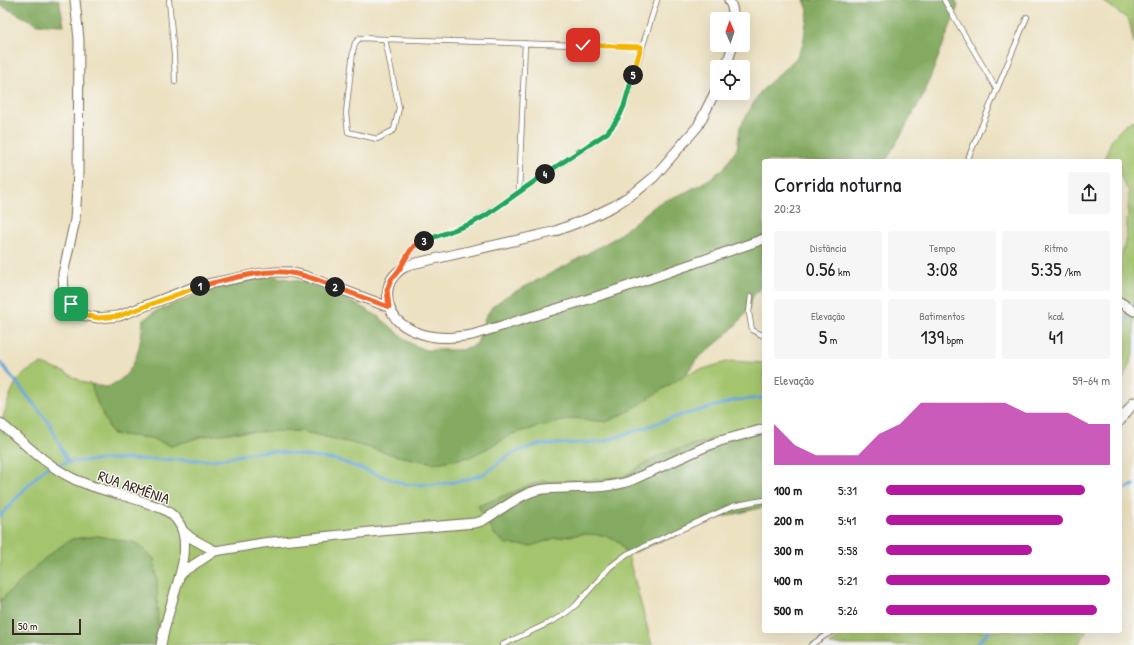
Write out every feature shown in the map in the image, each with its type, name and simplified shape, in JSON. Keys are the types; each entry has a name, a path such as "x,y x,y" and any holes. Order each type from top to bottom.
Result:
{"street":[{"path":"75,0 79,40 78,173 75,220 63,274 64,291 71,304 82,315 99,318 119,316 194,287 257,274 276,272 290,272 305,276 389,307"},
{"path":"731,2 733,12"},
{"path":"711,100 698,126 654,177 637,191 614,206 587,219 553,232 412,264 399,270 391,280 387,290 389,307 397,320 410,329 430,336 454,338 472,335 608,293 762,240"},
{"path":"1122,419 1134,402"},
{"name":"RUA ARMÊNIA","path":"0,423 32,451 71,478 85,484 164,509 179,523 183,532 185,543 184,554 181,573 161,645"},
{"path":"181,573 215,551 263,543 482,522 523,496 532,492 546,489 604,487 617,485 630,481 706,446 762,430"},
{"path":"183,532 215,551"}],"lane":[{"path":"169,0 174,55 174,82"},
{"path":"399,270 414,246 470,224 485,216 607,133 615,123 624,106 641,47 657,0"},
{"path":"944,0 997,90"},
{"path":"968,159 1027,17"},
{"path":"385,39 399,108 394,130 378,139 348,132 346,113 355,43 360,38 641,47"},
{"path":"519,192 525,43"},
{"path":"751,296 749,313 752,330 762,335"},
{"path":"502,645 553,621 566,613 576,605 610,567 627,554 733,506 762,500"},
{"path":"811,645 830,633"}],"green space":[{"path":"0,0 59,0 64,25 37,24 0,5"},
{"path":"804,0 955,0 958,6 924,94 887,159 762,159 762,287 753,296 748,311 735,326 697,359 686,374 629,411 606,422 575,418 537,427 512,434 470,457 435,463 398,456 360,445 300,431 237,432 204,436 171,446 151,438 112,434 97,402 91,384 108,387 128,372 133,364 139,347 143,320 156,311 213,288 272,276 305,282 358,305 379,317 410,343 426,350 462,350 477,344 485,318 492,307 505,297 615,238 659,203 686,192 708,180 724,168 737,149 740,127 760,92 796,58 803,45 808,10"},
{"path":"1102,0 1134,0 1134,44 1129,20"},
{"path":"1134,120 1134,352 1122,382 1122,253 1126,240 1129,192 1122,180 1122,159 1106,159 1105,157 1112,139 1126,124"},
{"path":"730,361 762,363 762,424 657,456 623,477 560,482 542,481 531,546 555,538 582,534 604,535 619,542 628,555 652,645 158,645 157,579 154,559 98,536 72,539 55,550 0,601 0,425 13,388 17,382 28,371 42,364 64,372 85,383 91,384 97,402 112,434 151,438 171,446 204,436 237,432 300,431 360,445 398,456 435,463 470,457 512,434 537,427 575,418 606,422 629,411 686,374"},
{"path":"762,424 762,507 711,520 628,555 619,542 604,535 582,534 555,538 531,546 506,544 494,534 478,506 542,481 560,482 623,477 657,456"},
{"path":"98,536 136,543 154,559 157,579 158,645 0,645 0,601 55,550 72,539"},
{"path":"843,633 1086,633 1078,645 830,645"}],"waterway":[{"path":"1122,331 1134,304"},
{"path":"0,362 49,423 68,462"},
{"path":"55,465 68,462 113,459 212,460 248,453 272,451 337,460 404,484 434,485 466,480 486,473 506,457 537,445 602,442 679,416 737,400 762,398"},
{"path":"0,516 36,477 47,467 49,467"},
{"path":"1122,490 1134,485"},
{"path":"976,645 987,633"}],"route":[{"path":"71,304 82,315 99,318 119,316 194,287 257,274 290,272 305,276 389,307 387,290 391,280 414,246 470,224 485,216 607,133 615,123 624,106 641,47 583,45"}]}
